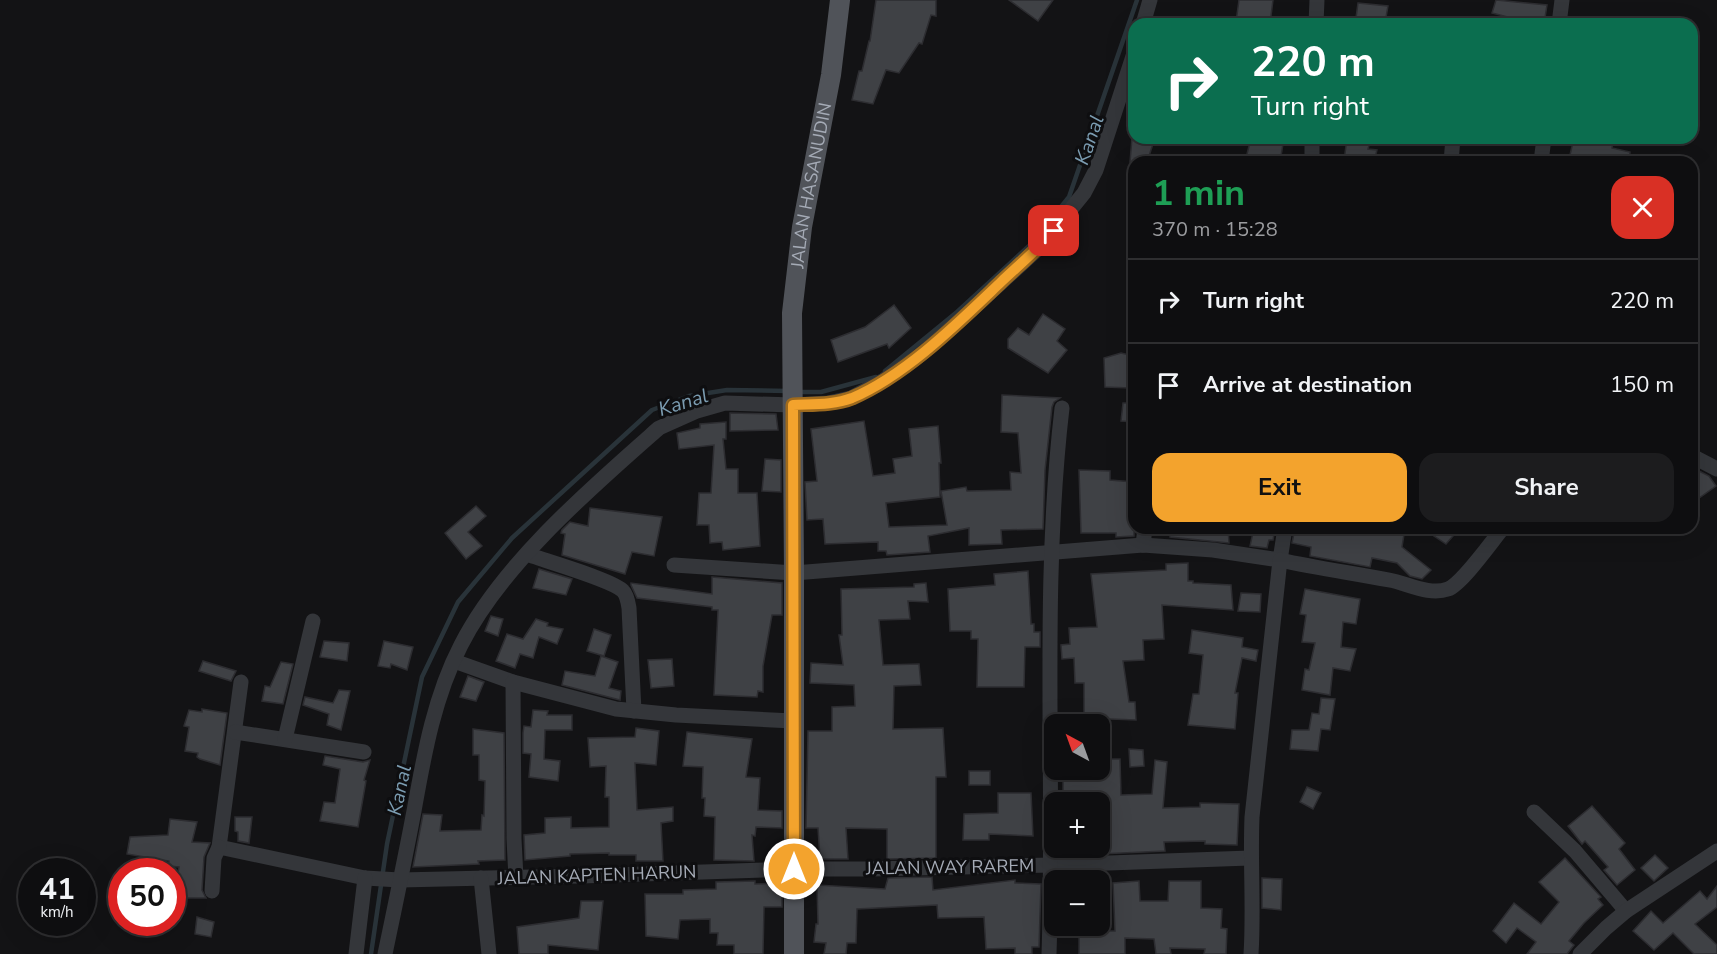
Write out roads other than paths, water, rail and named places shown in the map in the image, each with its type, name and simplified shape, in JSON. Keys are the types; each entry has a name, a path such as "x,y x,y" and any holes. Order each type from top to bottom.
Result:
{"main road":[{"name":"JALAN HASANUDIN","path":"792,402 792,312 795,272 831,75 840,0"},
{"path":"792,402 794,954"}],"street":[{"path":"1145,18 1150,0"},
{"path":"1316,18 1317,0"},
{"path":"1560,18 1562,0"},
{"path":"385,954 426,742 454,661 461,644 477,618 527,554 604,476 670,422 725,403 828,403 851,398 884,380 920,354 968,314 1041,246 1084,193 1096,170 1128,71"},
{"path":"1049,954 1052,865 1051,552 1062,408"},
{"path":"1698,459 1717,469"},
{"path":"1143,545 1144,534"},
{"path":"1251,954 1253,917 1250,858 1261,724 1284,534"},
{"path":"674,565 794,573 1143,545 1213,550 1280,560 1392,580 1431,591 1448,590 1461,579 1498,534"},
{"path":"527,554 622,589 626,595 630,620 634,711"},
{"path":"285,739 313,621"},
{"path":"454,661 513,682 616,709 793,722"},
{"path":"212,891 214,858 219,847 241,682"},
{"path":"513,682 516,878"},
{"path":"235,732 364,752"},
{"path":"1534,812 1575,851 1626,911"},
{"name":"JALAN KAPTEN HARUN","path":"219,847 368,878 398,880 794,869"},
{"path":"1580,954 1626,911 1717,851"},
{"name":"JALAN WAY RAREM","path":"794,869 1052,865 1250,858"},
{"path":"356,954 368,878"},
{"path":"481,878 489,954"}],"waterway":[{"name":"Kanal","path":"1131,18 1137,0"},
{"name":"Kanal","path":"885,371 957,312 1030,245 1069,197 1128,26"},
{"name":"Kanal","path":"796,392 821,392 876,377"},
{"name":"Kanal","path":"371,954 387,844 422,677 458,602 512,538 652,410 689,396 727,390 788,391"}]}
